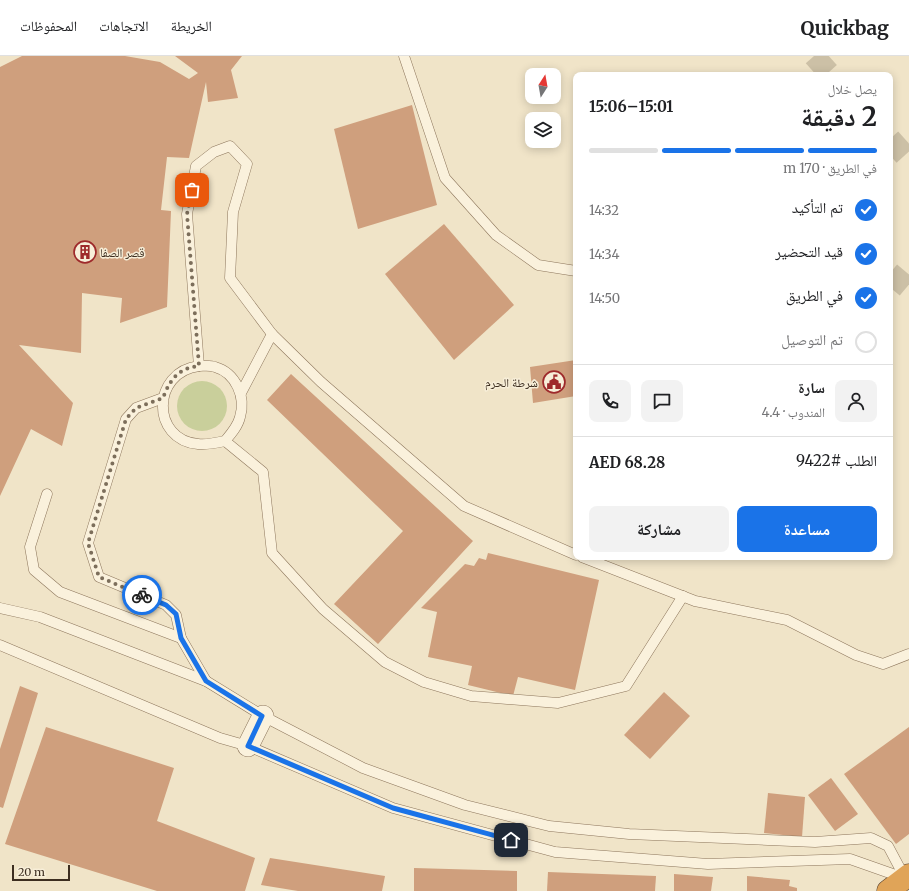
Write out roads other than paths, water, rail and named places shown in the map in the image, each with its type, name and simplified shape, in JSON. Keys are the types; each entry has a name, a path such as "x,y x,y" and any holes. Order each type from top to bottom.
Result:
{"highway":[{"path":"888,891 908,879"}],"street":[{"path":"248,746 262,716"}],"lane":[{"path":"404,56 445,178 496,235 538,265 573,271"},
{"path":"199,366 187,214 196,166 214,152 230,146 247,164 234,212 230,278 272,334 321,382 464,506 573,553"},
{"path":"241,393 272,334"},
{"path":"225,441 240,419 243,406 241,393 235,382 226,373 215,367 189,367 177,374 168,384 163,398 163,410 166,423 174,433 184,440 197,444 225,441 263,472 272,553 323,610 385,662 424,682 471,696 558,703 626,686 683,596"},
{"path":"163,398 136,408 126,419 88,543 99,577 166,605 176,614 181,638 206,681"},
{"path":"48,494 30,546 34,570 60,592 181,638"},
{"path":"590,560 694,601 787,620 856,655 883,664 909,654"},
{"path":"0,608 40,617 206,681 262,716 364,768 464,805 549,826 629,834 815,842 871,838 888,846 908,879"},
{"path":"0,645 220,738 248,746 393,808 555,852 708,864 850,859 908,879"}],"tunnel":[{"path":"814,56 828,72"},
{"path":"893,142 909,160"},
{"path":"893,276 909,289"}],"place":[{"name":"قصر الصفا","path":"85,252"},
{"name":"شرطة الحرم","path":"554,382"}]}
